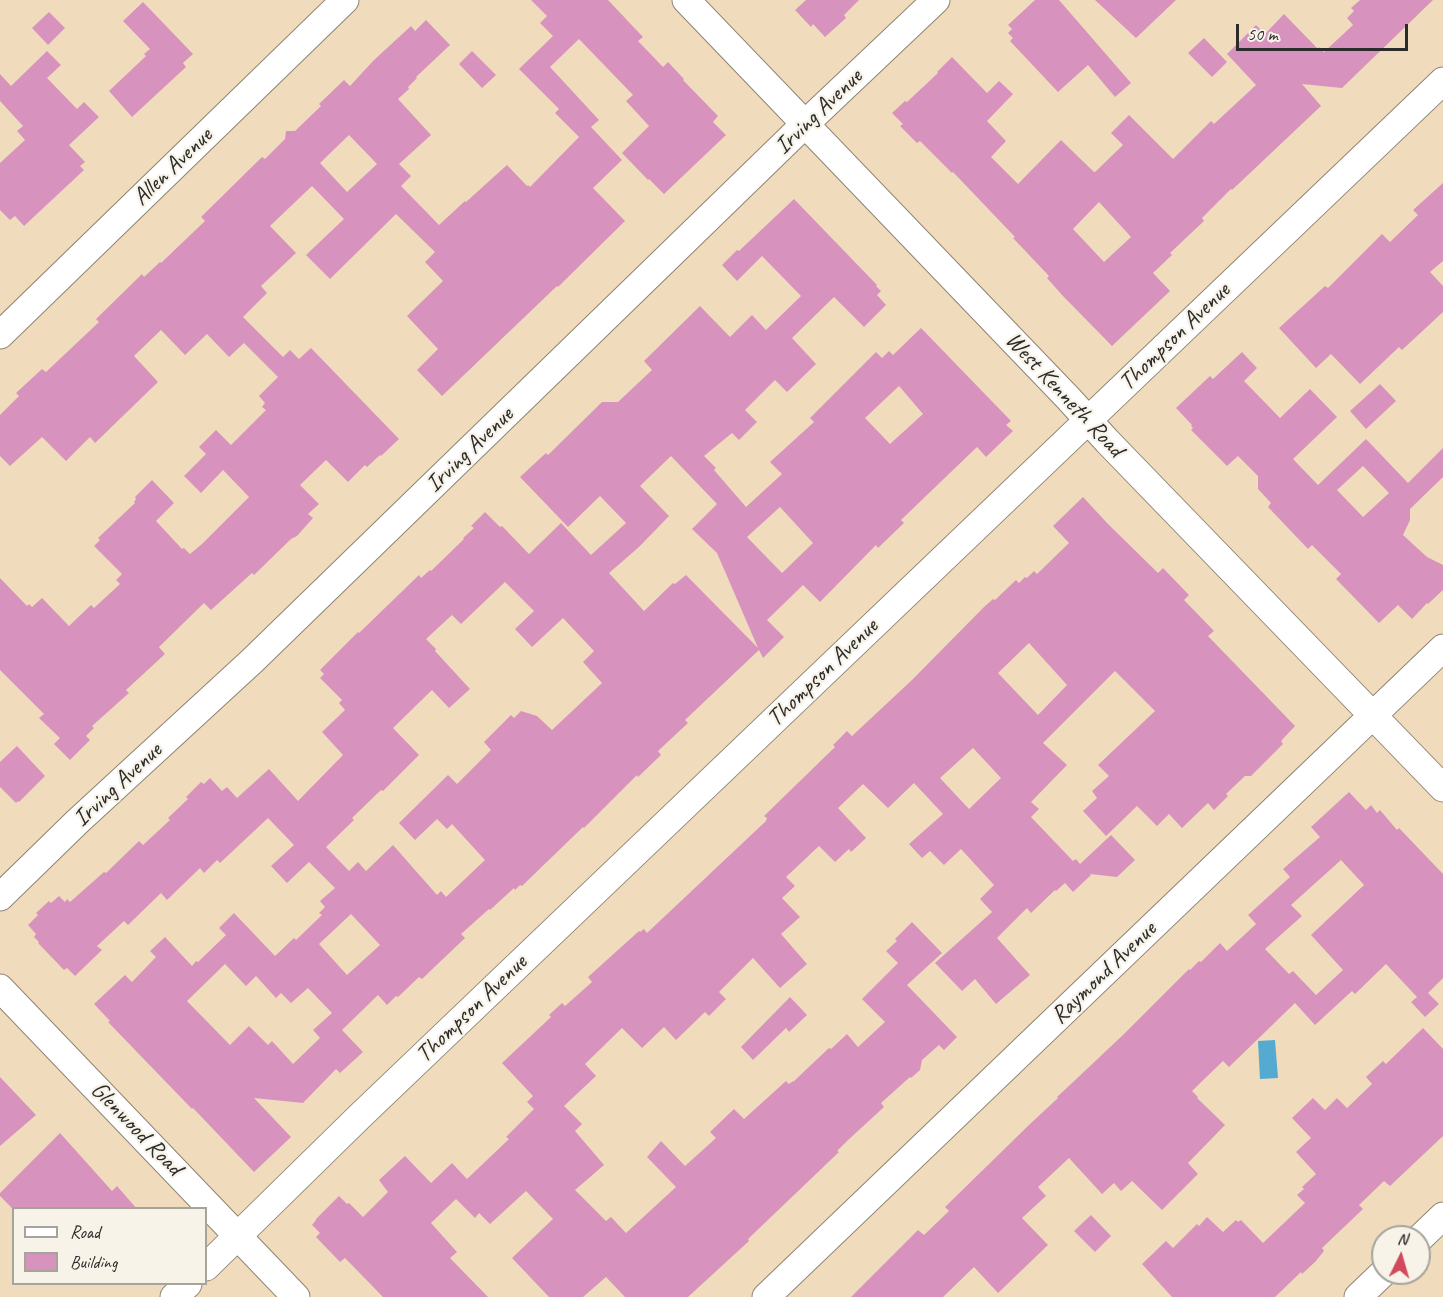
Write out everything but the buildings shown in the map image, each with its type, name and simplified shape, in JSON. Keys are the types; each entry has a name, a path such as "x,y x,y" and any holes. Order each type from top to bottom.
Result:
{"street":[{"name":"Allen Avenue","path":"0,335 345,0"},
{"name":"West Kenneth Road","path":"687,0 1443,788"},
{"name":"Irving Avenue","path":"0,897 77,822 252,661 805,124 936,0"},
{"name":"Thompson Avenue","path":"207,1266 376,1100 1443,81"},
{"name":"Raymond Avenue","path":"765,1297 1443,648"},
{"name":"Glenwood Road","path":"0,988 296,1297"},
{"path":"1431,1228 1443,1216"},
{"path":"174,1297 187,1285"},
{"path":"1358,1297 1371,1285"}],"water":[{"path":"1275,1040 1278,1078 1260,1079 1258,1041"}]}
